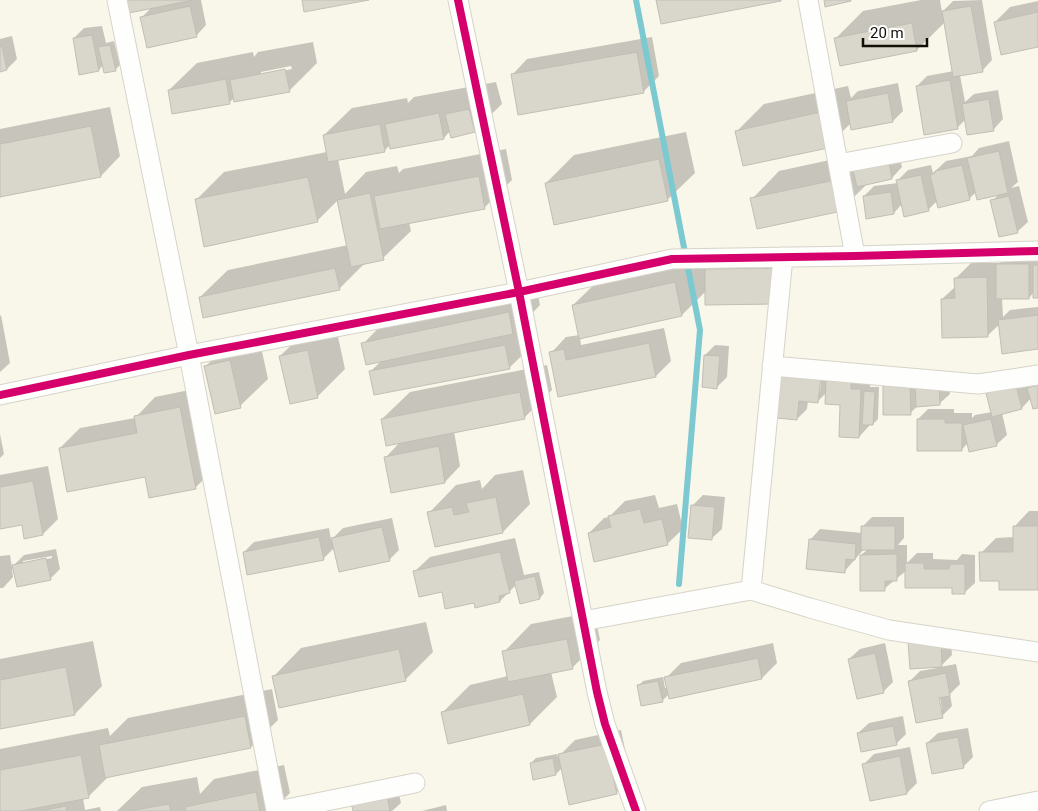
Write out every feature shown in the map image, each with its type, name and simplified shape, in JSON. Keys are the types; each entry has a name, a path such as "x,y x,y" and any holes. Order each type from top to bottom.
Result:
{"street":[{"path":"117,0 276,811 415,783"},
{"path":"458,0 519,292 605,724 636,811"},
{"path":"808,0 855,256"},
{"path":"838,164 952,143"},
{"path":"0,395 188,355 519,292 672,259 1038,251"},
{"path":"751,590 783,258"},
{"path":"772,366 978,384 1038,375"},
{"path":"583,621 751,590 889,630 1038,652"},
{"path":"989,811 1038,801"}],"building":[{"path":"127,0 193,0 129,13"},
{"path":"302,0 369,0 304,12"},
{"path":"656,0 781,0 781,1 661,24"},
{"path":"824,0 851,0 851,1 825,7"},
{"path":"190,6 197,37 147,48 140,17"},
{"path":"971,6 983,72 953,77 942,11"},
{"path":"1038,12 1038,47 1001,55 994,22"},
{"path":"912,23 917,51 840,66 834,38"},
{"path":"92,35 99,71 79,75 73,38"},
{"path":"110,45 116,71 104,73 98,47"},
{"path":"0,46 2,46 7,70 0,72"},
{"path":"637,52 644,93 518,115 511,74"},
{"path":"285,69 290,92 234,102 230,80"},
{"path":"226,79 230,104 172,114 168,90"},
{"path":"950,80 958,129 924,135 916,86"},
{"path":"888,93 893,122 851,130 846,101"},
{"path":"989,99 994,131 967,135 962,104"},
{"path":"469,109 475,132 451,138 445,114"},
{"path":"821,112 828,148 743,166 735,131"},
{"path":"439,113 444,139 390,149 385,124"},
{"path":"380,124 385,152 328,162 323,135"},
{"path":"91,126 101,177 0,197 0,144"},
{"path":"999,151 1008,193 977,200 967,158"},
{"path":"659,159 668,201 554,225 545,183"},
{"path":"889,162 892,179 857,187 853,170"},
{"path":"962,165 970,200 938,208 930,175 935,173 935,171"},
{"path":"921,175 929,211 904,217 896,180"},
{"path":"479,176 485,209 380,229 374,196"},
{"path":"308,177 318,222 204,247 195,199"},
{"path":"835,180 842,211 757,229 750,198"},
{"path":"891,192 894,214 866,219 863,196"},
{"path":"370,193 384,260 351,267 337,200"},
{"path":"1009,196 1018,233 999,237 990,200"},
{"path":"996,264 1029,264 1029,299 996,299"},
{"path":"1033,265 1038,265 1038,298 1033,298"},
{"path":"335,268 340,290 203,318 199,297"},
{"path":"775,268 775,304 705,305 705,269"},
{"path":"987,277 988,337 942,338 941,299 955,298 954,278"},
{"path":"675,282 682,316 579,339 572,305"},
{"path":"509,312 513,334 366,365 361,343"},
{"path":"1038,315 1038,349 1002,354 998,320"},
{"path":"649,343 656,377 558,397 549,352 564,349 566,360"},
{"path":"505,345 510,369 374,395 369,371"},
{"path":"308,350 318,398 290,404 279,356"},
{"path":"704,355 720,356 717,389 702,387"},
{"path":"230,360 241,408 215,414 204,366"},
{"path":"781,373 821,376 818,403 799,401 797,420 777,418"},
{"path":"826,380 851,381 851,389 861,389 859,438 839,437 840,405 825,404"},
{"path":"910,383 911,415 883,415 883,384"},
{"path":"939,384 940,405 916,407 915,385"},
{"path":"1016,385 1022,409 992,417 986,393"},
{"path":"1038,385 1038,408 1033,409 1027,388"},
{"path":"864,391 875,392 873,425 862,425"},
{"path":"520,392 525,419 386,446 381,419"},
{"path":"180,407 196,489 149,498 145,477 67,492 59,448 137,433 134,416"},
{"path":"917,419 945,419 945,423 962,423 962,451 917,451"},
{"path":"991,419 997,446 969,452 963,425"},
{"path":"439,446 445,483 391,493 384,457"},
{"path":"33,481 43,535 24,539 22,525 0,529 0,487"},
{"path":"496,497 503,533 435,547 427,512 452,507 454,515 469,512 466,503"},
{"path":"691,505 715,507 712,540 688,538"},
{"path":"640,509 644,523 662,519 668,545 594,562 588,533 611,527 608,516"},
{"path":"861,526 895,526 895,550 861,550"},
{"path":"1013,526 1038,526 1038,590 999,590 999,581 980,581 979,552 1013,552"},
{"path":"382,527 390,561 339,572 331,538"},
{"path":"319,537 324,560 247,575 243,552"},
{"path":"809,539 856,544 855,560 846,559 845,573 806,569"},
{"path":"500,552 510,593 499,596 500,602 475,608 474,603 445,609 442,592 419,597 413,571"},
{"path":"897,554 897,581 885,581 885,591 860,591 860,555"},
{"path":"46,558 51,580 17,587 12,565"},
{"path":"905,563 924,563 924,569 949,569 950,564 965,564 965,594 952,594 952,588 905,588"},
{"path":"535,576 540,599 520,604 514,581"},
{"path":"567,639 573,669 508,682 502,651"},
{"path":"941,640 942,667 910,669 908,642"},
{"path":"399,649 406,681 279,708 272,676"},
{"path":"875,653 884,693 857,699 848,659"},
{"path":"758,658 762,679 669,699 664,677"},
{"path":"66,667 75,715 0,729 0,680"},
{"path":"946,673 950,696 939,698 943,718 916,723 908,681"},
{"path":"658,681 663,702 641,706 637,685"},
{"path":"523,694 530,725 448,744 441,712"},
{"path":"245,716 251,748 105,778 99,745"},
{"path":"893,726 897,745 861,752 857,733"},
{"path":"958,737 964,768 932,774 926,743"},
{"path":"606,744 617,794 569,805 558,754"},
{"path":"81,755 89,798 21,811 0,811 0,770"},
{"path":"900,756 907,794 870,801 862,764"},
{"path":"553,758 556,775 533,780 530,763"},
{"path":"386,790 390,811 353,811 350,798"},
{"path":"256,792 260,811 186,811 185,807"},
{"path":"169,804 171,811 129,811"},
{"path":"66,806 67,811 41,811"}],"waterway":[{"path":"636,0 700,330 679,584"}],"cycle path":[{"path":"458,0 519,292 597,692 605,724 636,811"},
{"path":"0,395 189,355 519,292 672,259 1038,251"}]}
